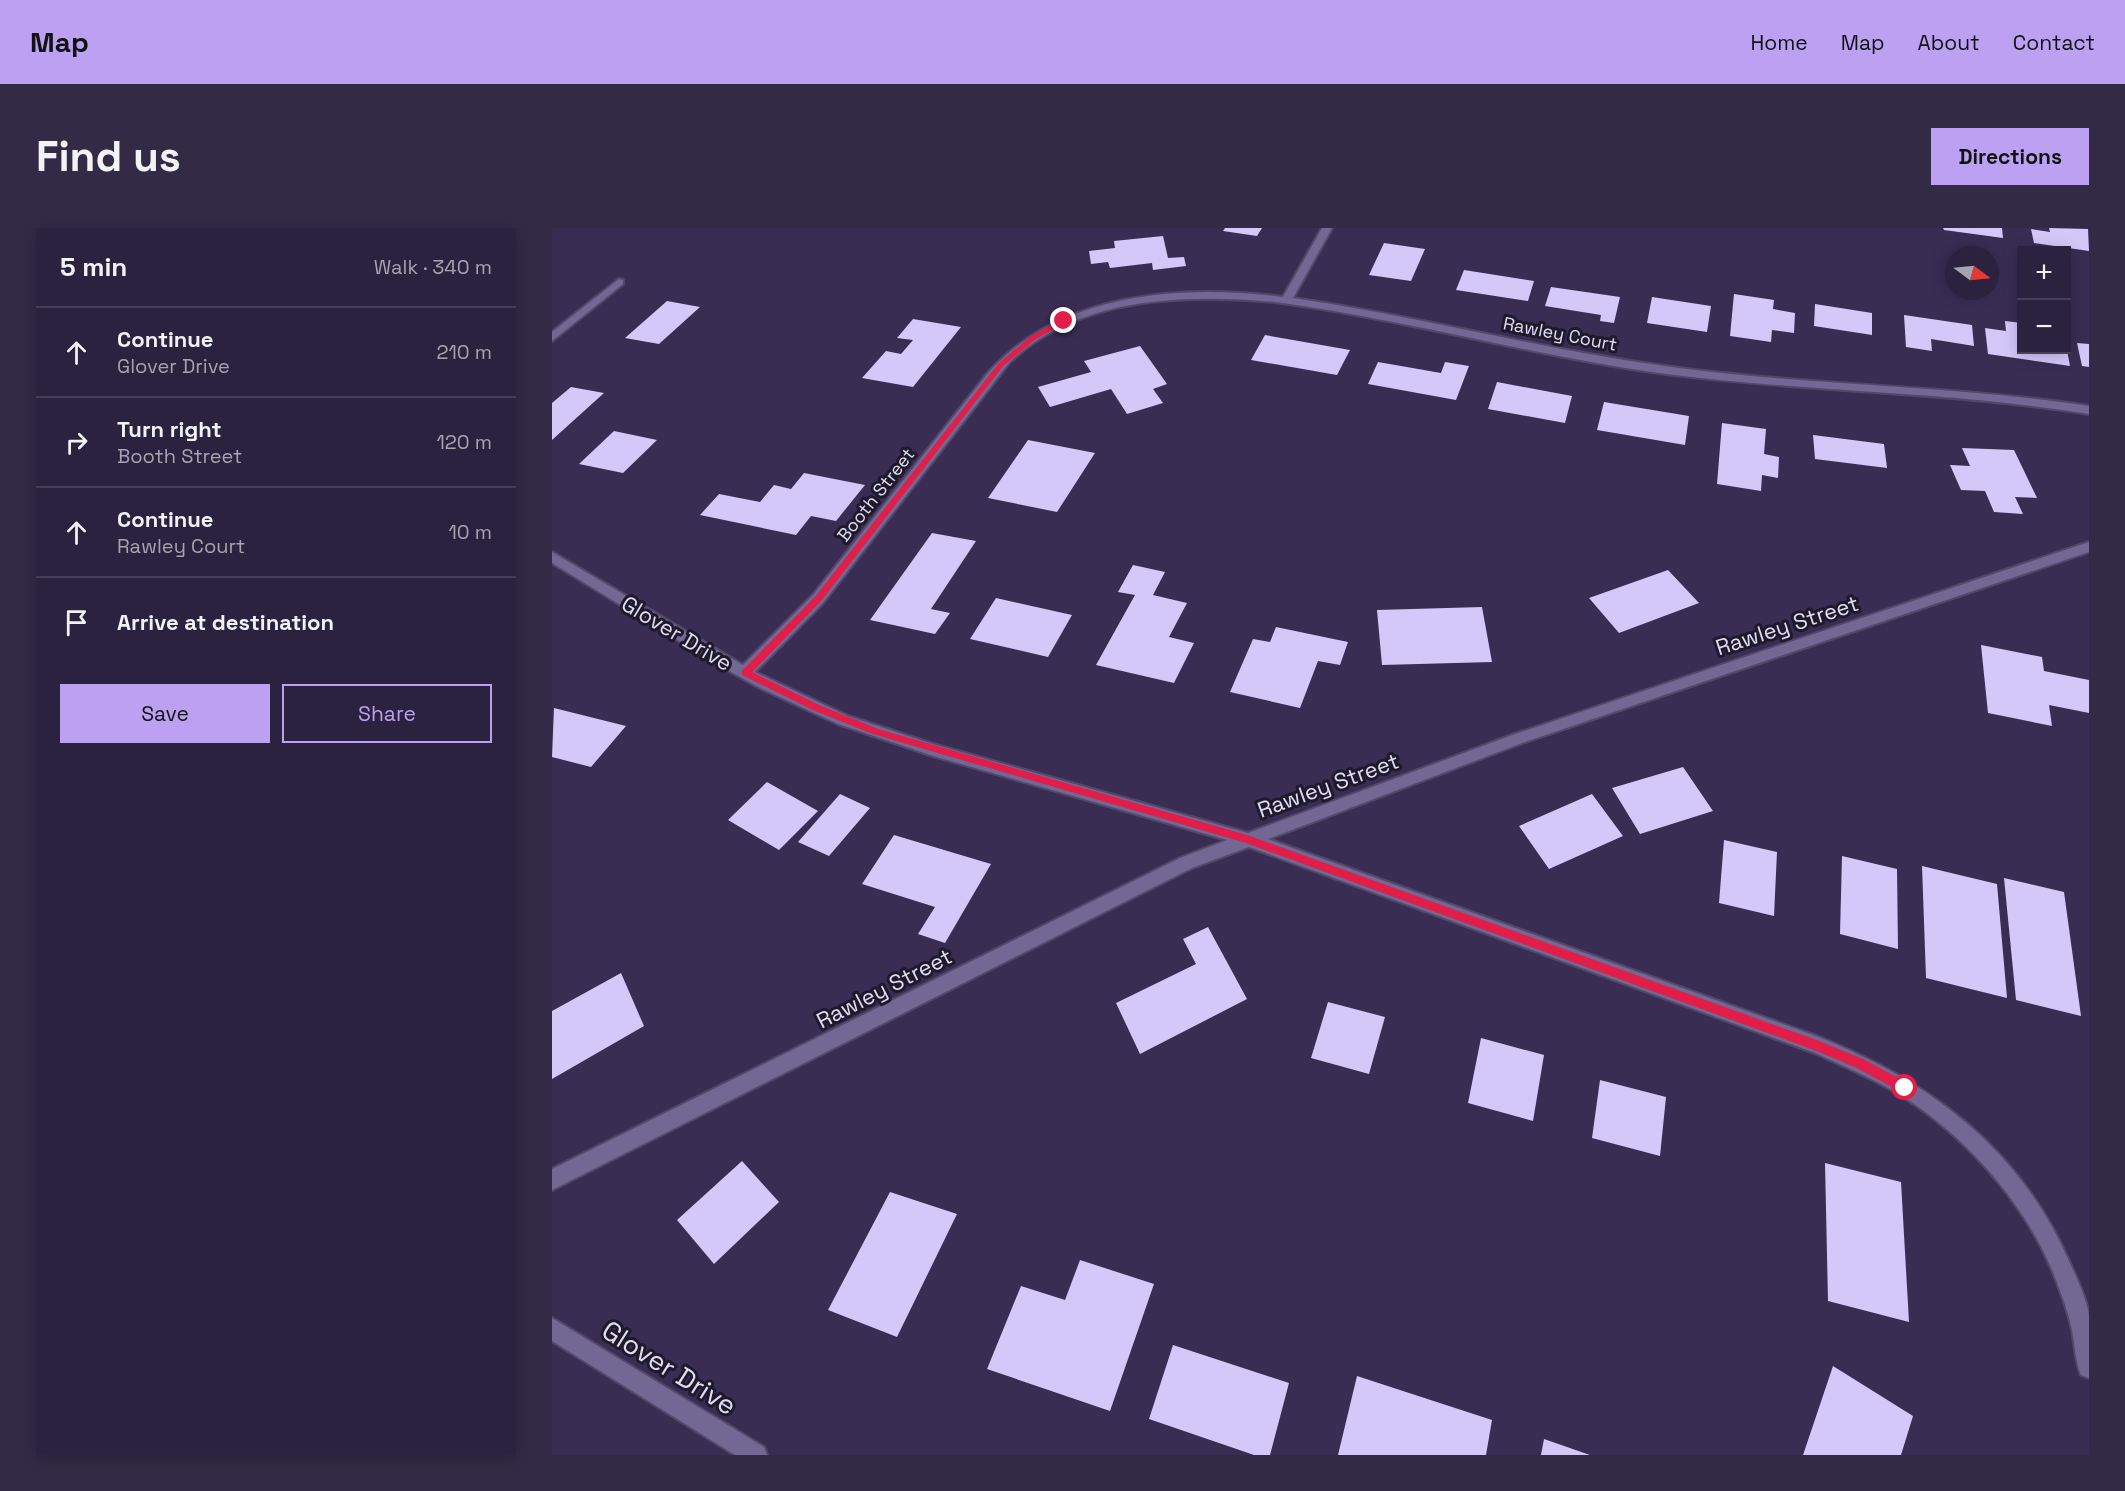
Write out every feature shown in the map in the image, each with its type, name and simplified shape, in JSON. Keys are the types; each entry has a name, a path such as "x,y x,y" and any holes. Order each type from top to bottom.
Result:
{"street":[{"path":"1287,300 1328,228"},
{"path":"552,338 619,282"},
{"name":"Rawley Court","path":"1033,337 1064,321 1089,312 1142,302 1228,297 1287,300 1664,370 1765,381 1980,394 2089,410"},
{"name":"Booth Street","path":"745,673 818,599 991,376 1011,354 1033,337"},
{"name":"Rawley Street","path":"552,1180 1157,876 1247,839 1520,738 2089,548"},
{"name":"Glover Drive","path":"552,557 745,673 816,708 876,732 1247,839 1819,1046 1861,1064 1924,1100 1965,1135 2020,1194 2051,1247 2074,1299 2089,1361"},
{"name":"Glover Drive","path":"552,1329 756,1455"}],"building":[{"path":"1225,228 1262,228 1257,236 1223,231"},
{"path":"1943,228 2002,228 2003,238 1944,230"},
{"path":"2049,228 2088,229 2089,251 2071,248 2071,246 2034,243 2031,229 2050,232"},
{"path":"1163,236 1168,258 1184,257 1186,266 1153,270 1152,263 1110,268 1108,262 1091,264 1089,251 1115,248 1114,241"},
{"path":"1384,243 1425,249 1411,281 1369,275"},
{"path":"1464,270 1534,281 1528,301 1456,290"},
{"path":"1551,287 1620,297 1614,323 1600,321 1601,315 1545,306"},
{"path":"1734,294 1774,300 1773,309 1795,313 1794,333 1772,330 1771,342 1730,336"},
{"path":"1652,297 1711,306 1707,332 1647,323"},
{"path":"667,301 700,307 659,344 625,338"},
{"path":"1815,304 1872,313 1872,335 1814,326"},
{"path":"1904,315 1972,325 1974,346 1931,339 1932,351 1906,347"},
{"path":"913,319 961,327 913,387 862,378 886,351 901,354 913,340 897,338"},
{"path":"2005,321 2017,322 2017,354 2068,354 2070,366 1988,354 1985,328 2006,331"},
{"path":"1265,335 1350,350 1337,375 1251,360"},
{"path":"2077,343 2089,344 2089,367 2082,366"},
{"path":"1140,346 1167,384 1153,389 1163,403 1127,414 1111,389 1050,407 1038,387 1091,372 1084,361"},
{"path":"1378,362 1441,373 1445,362 1469,366 1456,400 1368,384"},
{"path":"1497,382 1572,396 1565,423 1488,409"},
{"path":"571,387 604,393 552,440 552,403"},
{"path":"1604,402 1689,416 1685,445 1597,430"},
{"path":"1722,423 1766,429 1764,454 1779,457 1778,478 1762,475 1761,491 1717,484"},
{"path":"614,431 657,440 623,473 579,464"},
{"path":"1813,435 1884,444 1887,468 1815,459"},
{"path":"1028,440 1095,453 1057,512 988,498"},
{"path":"1962,448 2014,450 2037,498 2015,497 2023,514 1994,512 1985,491 1961,490 1950,465 1970,466"},
{"path":"804,473 865,485 836,521 811,516 796,535 700,515 719,494 760,502 774,485 791,489"},
{"path":"932,533 976,541 931,609 950,613 935,634 870,620"},
{"path":"1133,565 1165,572 1153,595 1187,603 1169,637 1194,643 1174,683 1096,665 1135,595 1118,592"},
{"path":"1668,570 1699,603 1619,633 1589,598"},
{"path":"996,598 1072,615 1048,657 970,639"},
{"path":"1482,607 1492,662 1382,665 1377,610"},
{"path":"1276,627 1348,642 1340,665 1318,661 1300,708 1230,692 1253,639 1270,642"},
{"path":"1981,645 2042,657 2044,671 2089,680 2089,713 2049,705 2052,726 1988,713"},
{"path":"554,708 626,726 591,767 552,757"},
{"path":"1683,767 1713,811 1640,834 1612,788"},
{"path":"767,782 818,811 779,850 728,820"},
{"path":"840,794 870,808 829,856 798,842"},
{"path":"1592,794 1623,836 1549,869 1519,826"},
{"path":"894,835 991,864 945,943 918,934 935,907 862,884"},
{"path":"1724,840 1777,852 1774,916 1719,903"},
{"path":"1842,856 1897,869 1898,949 1840,934"},
{"path":"1922,866 1997,884 2007,998 1926,978"},
{"path":"2004,878 2064,892 2081,1016 2016,1000"},
{"path":"1208,927 1247,999 1140,1054 1116,1003 1196,964 1183,939"},
{"path":"621,973 644,1026 552,1079 552,1011"},
{"path":"1328,1002 1385,1017 1369,1074 1311,1058"},
{"path":"1481,1038 1544,1055 1533,1121 1468,1103"},
{"path":"1600,1080 1666,1097 1660,1156 1592,1138"},
{"path":"742,1161 779,1202 714,1264 677,1220"},
{"path":"1825,1163 1901,1182 1909,1322 1828,1301"},
{"path":"890,1192 957,1214 897,1337 828,1310"},
{"path":"1080,1260 1154,1284 1110,1411 987,1369 1021,1286 1065,1300"},
{"path":"1173,1345 1289,1383 1270,1455 1254,1455 1149,1419"},
{"path":"1833,1366 1913,1416 1901,1455 1803,1455"},
{"path":"1357,1376 1492,1420 1486,1455 1338,1455"},
{"path":"1544,1439 1590,1455 1541,1455"}],"route":[{"path":"1064,321 1033,337 1001,364 818,599 790,630 745,673 816,708 876,732 1247,839 1819,1046 1886,1076 1905,1088"}]}
